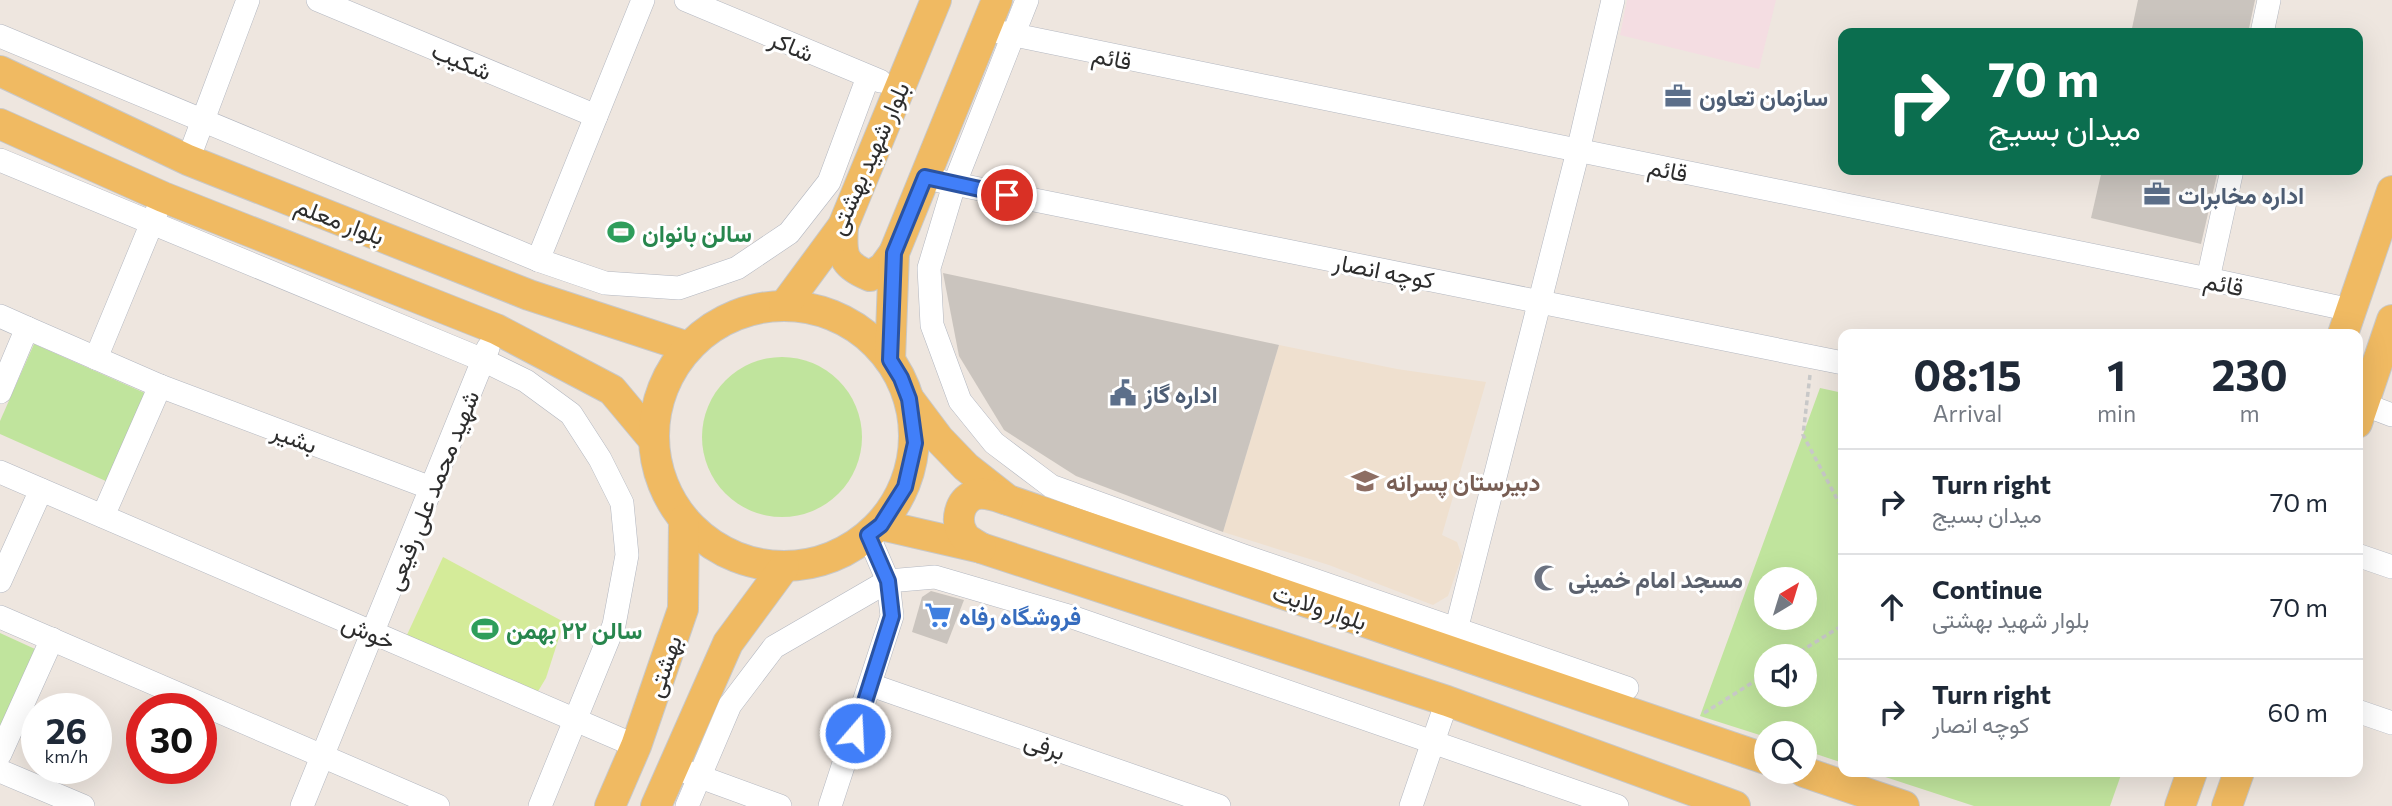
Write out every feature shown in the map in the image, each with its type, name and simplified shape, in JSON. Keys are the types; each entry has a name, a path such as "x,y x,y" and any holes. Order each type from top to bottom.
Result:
{"main road":[{"name":"بلوار شهید بهشتی","path":"784,306 843,226 936,0"},
{"path":"843,226 841,251 852,269 870,276 883,268 894,253 925,177 998,33 997,0"},
{"name":"بلوار معلم","path":"0,71 188,160 529,295 688,347"},
{"name":"بلوار معلم","path":"0,124 163,197 496,329 612,390 653,439"},
{"path":"2347,322 2392,191"},
{"path":"890,360 894,253"},
{"path":"784,306 819,311 846,321 870,338 890,360 901,378 909,399 915,443 905,487 875,530 846,552 816,564 784,567 756,564 729,555 705,540 684,520 668,496 653,439 655,414 662,390 673,367 688,347 716,325 749,310 784,306"},
{"path":"2363,405 2392,320"},
{"name":"بلوار ولایت","path":"909,399 966,467 1008,500 1454,640 1754,754"},
{"path":"981,548 964,537 958,522 961,506 974,495 990,494 1008,500"},
{"name":"بهشتی","path":"610,806 636,746 683,609 684,520"},
{"name":"بلوار ولایت","path":"875,530 981,548 1447,701 1735,806"},
{"name":"بهشتی","path":"656,806 685,772 728,643 784,567"},
{"path":"1817,776 1904,806"},
{"path":"2180,806 2190,777"},
{"path":"2227,806 2237,777"}],"street":[{"path":"188,160 248,0"},
{"path":"538,260 643,0"},
{"name":"شاکر","path":"686,0 899,90"},
{"path":"1027,0 998,33 929,268 932,325 960,401 994,443 1051,486 1454,640 1627,688"},
{"path":"1454,640 1578,151 1613,0"},
{"path":"2263,28 2269,0"},
{"name":"شکیب","path":"324,1 596,116"},
{"name":"قائم","path":"998,33 2208,279 2347,322"},
{"path":"0,36 538,260 604,283 679,288 737,268 789,233 829,182 868,77"},
{"path":"0,160 151,225 483,360 526,381 572,414 600,459 622,503 627,555 614,625 540,806"},
{"path":"2208,279 2231,175"},
{"name":"کوچه انصار","path":"925,177 1838,362"},
{"path":"96,358 163,197"},
{"path":"0,316 27,328 0,392"},
{"name":"بشیر","path":"27,328 160,386 431,488"},
{"name":"شهید محمد علی رفیعی","path":"302,806 496,329"},
{"path":"103,516 160,386"},
{"path":"2363,414 2392,415"},
{"name":"خوش","path":"0,472 636,746"},
{"path":"0,581 41,489"},
{"path":"830,806 892,616 888,581 875,530"},
{"path":"2363,557 2392,567"},
{"path":"687,806 685,772 730,705 774,647 888,581 935,578 1060,613 1617,806"},
{"path":"0,617 438,806"},
{"path":"0,754 52,639"},
{"name":"برفی","path":"871,685 1219,806"},
{"path":"1411,806 1447,701"},
{"path":"2363,713 2392,723"},
{"path":"0,771 83,806"},
{"path":"685,772 780,806"}],"path":[{"path":"1812,357 1803,435 1838,501"},
{"path":"1812,644 1838,628"},
{"path":"1700,716 1754,682"}],"shaded area":[{"path":"1627,0 1776,0 1759,69 1620,35"},
{"path":"1279,345 1397,369 1486,382 1442,535 1457,542 1462,556 1448,596 1433,605 1329,565 1223,532"}],"green space":[{"path":"34,344 147,394 108,482 0,434 0,421"},
{"path":"782,357 813,363 839,380 856,406 862,437 856,468 839,494 813,511 782,517 751,511 725,494 708,468 702,437 708,406 725,380 751,363"},
{"path":"1820,388 1838,392 1838,761 1817,754 1817,721 1754,721 1754,733 1700,716 1754,568 1754,630 1817,630 1817,567 1755,567"},
{"name":"سالن ۲۲ بهمن","path":"443,557 564,622 546,678 534,698 406,637"},
{"path":"0,633 35,649 0,728"},
{"path":"1885,777 2120,777 2110,806 1974,806"}],"building":[{"path":"2138,0 2255,0 2249,28 2132,28"},
{"name":"اداره مخابرات","path":"2101,175 2217,175 2201,244 2091,218"},
{"name":"اداره گاز","path":"943,273 1279,345 1223,532 1076,476 1004,430 959,356"},
{"name":"فروشگاه رفاه","path":"931,591 964,600 947,644 912,632 922,597"}],"place":[{"name":"سازمان تعاون","path":"1678,96"},
{"name":"اداره مخابرات","path":"2157,194"},
{"name":"سالن بانوان","path":"621,232"},
{"name":"اداره گاز","path":"1123,393"},
{"name":"دبیرستان پسرانه","path":"1365,481"},
{"name":"مسجد امام خمینی","path":"1547,578"},
{"name":"فروشگاه رفاه","path":"938,615"},
{"name":"سالن ۲۲ بهمن","path":"485,629"}],"route":[{"path":"855,733 892,616 888,581 868,535 881,525 905,487 915,443 909,399 890,360 894,253 925,177 1007,195"}]}
